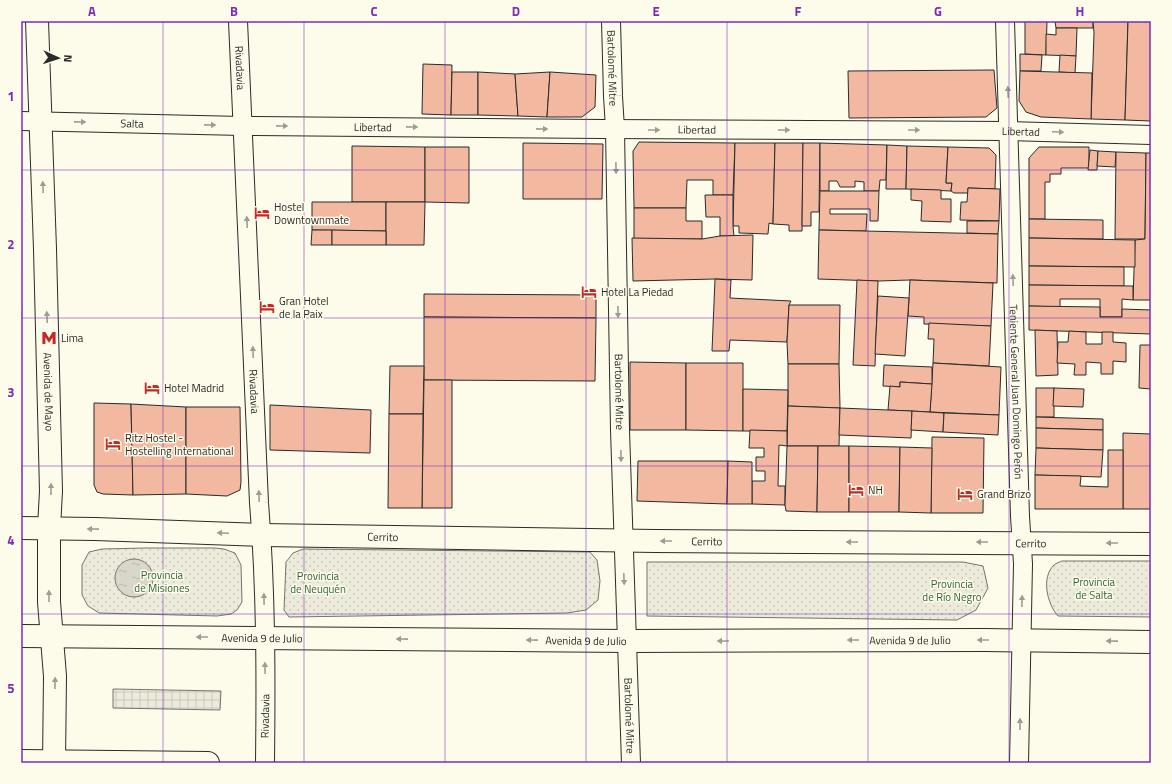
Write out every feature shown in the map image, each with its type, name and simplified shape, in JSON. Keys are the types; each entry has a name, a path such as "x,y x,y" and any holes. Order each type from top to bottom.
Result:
{"main road":[{"name":"Avenida de Mayo","path":"37,21 31,121 45,248 51,491 49,528 49,602 55,676 54,762"},
{"path":"21,528 262,535"},
{"name":"Cerrito","path":"262,535 623,540 1151,544"},
{"name":"Avenida 9 de Julio","path":"21,636 51,635 627,641 1022,640 1151,642"},
{"path":"21,761 208,763"}],"street":[{"name":"Rivadavia","path":"238,21 259,503 264,559 266,695 265,763"},
{"name":"Bartolomé Mitre","path":"611,21 615,129 620,430 631,763"},
{"name":"Teniente General Juan Domingo Perón","path":"1005,21 1021,543 1023,564 1019,763"},
{"name":"Salta","path":"31,121 243,126"},
{"name":"Libertad","path":"243,126 1009,131 1151,136"}],"green space":[{"name":"Provincia de Misiones","path":"215,548 224,549 235,553 241,565 242,602 237,610 231,614 217,616 99,613 88,606 82,595 82,565 89,552 102,549"},
{"name":"Provincia de Neuquén","path":"303,549 590,552 597,560 600,581 598,600 586,610 567,613 289,617 284,610 286,562 293,553"},
{"name":"Provincia de Salta","path":"1062,561 1151,561 1151,617 1058,616 1048,598 1047,583 1050,570 1055,564"},
{"name":"Provincia de Río Negro","path":"647,562 963,562 983,566 988,588 976,610 957,620 647,616"}],"shaded area":[{"path":"113,689 221,691 220,710 113,708"}],"water":[{"path":"134,559 144,562 150,568 153,578 150,588 144,594 134,597 124,594 118,588 115,578 118,568 124,562"}],"building":[{"path":"1025,21 1047,21 1046,55 1025,54"},
{"path":"1055,21 1093,21 1093,28 1056,28"},
{"path":"1093,21 1128,21 1125,120 1091,119 1094,33"},
{"path":"1128,21 1151,21 1151,121 1125,120"},
{"path":"1056,28 1077,28 1076,56 1046,55 1046,34 1056,35"},
{"path":"1020,54 1042,55 1041,71 1020,71"},
{"path":"1060,55 1076,56 1075,73 1059,72"},
{"path":"423,64 452,65 451,115 422,114"},
{"path":"994,70 997,108 986,117 849,118 848,71"},
{"path":"1020,71 1092,73 1091,119 1041,117 1026,112 1019,101"},
{"path":"452,72 478,72 478,115 451,115"},
{"path":"478,72 515,74 518,116 478,115"},
{"path":"550,72 547,117 518,116 515,74"},
{"path":"550,72 596,75 595,107 582,117 547,117"},
{"path":"639,142 735,143 733,195 713,195 713,180 687,180 686,208 634,208 633,151"},
{"path":"523,143 603,144 602,199 523,199"},
{"path":"735,143 775,143 773,224 769,223 768,234 739,233 739,226 733,226"},
{"path":"775,143 803,143 802,231 789,231 789,225 773,224"},
{"path":"803,143 820,143 819,212 811,212 811,226 802,226"},
{"path":"820,143 887,145 886,180 880,180 879,191 864,191 864,182 855,181 855,187 840,187 837,181 829,181 829,191 820,191"},
{"path":"887,145 907,146 906,189 886,189"},
{"path":"352,146 425,147 425,202 352,202"},
{"path":"907,146 948,147 946,183 952,183 951,191 906,189"},
{"path":"425,147 469,147 469,203 425,202"},
{"path":"948,147 989,148 996,155 995,189 968,188 968,193 954,193 951,191 952,183 946,183"},
{"path":"1039,147 1089,147 1089,168 1061,168 1061,174 1050,174 1050,182 1045,182 1045,219 1029,219 1029,158"},
{"path":"1090,150 1098,151 1097,170 1088,170"},
{"path":"1098,151 1116,152 1115,167 1097,166"},
{"path":"1116,152 1146,153 1145,239 1115,239"},
{"path":"1146,153 1151,153 1151,300 1133,300 1135,240 1145,239"},
{"path":"968,188 1000,189 999,221 960,220 961,202 967,202"},
{"path":"911,189 941,190 941,199 951,199 951,222 921,221 922,201 911,200"},
{"path":"820,191 879,191 878,221 870,221 870,209 830,209 830,214 867,214 866,231 819,230"},
{"path":"705,195 733,195 734,236 720,236 720,217 706,217"},
{"path":"312,202 386,202 386,231 312,230"},
{"path":"386,202 425,202 424,245 386,245"},
{"path":"634,208 686,208 686,221 702,221 702,239 634,239"},
{"path":"1029,219 1103,220 1103,239 1029,238"},
{"path":"967,221 999,221 998,234 967,233"},
{"path":"312,230 332,230 332,245 311,245"},
{"path":"332,230 386,231 386,245 332,245"},
{"path":"819,230 998,234 997,283 818,279"},
{"path":"753,235 752,280 715,279 633,281 632,238 702,239 720,236"},
{"path":"1029,238 1135,240 1135,267 1029,266"},
{"path":"1029,266 1124,267 1124,286 1029,285"},
{"path":"715,279 731,280 730,298 791,301 789,305 787,342 730,340 729,351 712,351"},
{"path":"857,280 878,281 875,366 853,365"},
{"path":"910,280 993,283 991,326 924,324 924,317 908,316"},
{"path":"1029,285 1133,286 1133,300 1122,299 1122,317 1100,317 1100,299 1060,299 1060,307 1029,306"},
{"path":"424,294 596,295 596,318 424,317"},
{"path":"878,296 909,298 905,356 875,354"},
{"path":"789,305 840,305 839,364 788,364 787,342"},
{"path":"1029,306 1100,307 1100,317 1122,317 1122,309 1151,310 1151,334 1029,330"},
{"path":"424,317 596,318 595,381 424,380"},
{"path":"929,323 991,326 989,366 933,363 934,339 928,339"},
{"path":"1035,330 1057,331 1058,375 1036,376"},
{"path":"1069,331 1086,332 1086,344 1102,344 1102,332 1113,332 1113,342 1126,343 1126,362 1113,361 1113,374 1101,374 1101,363 1086,362 1086,375 1074,375 1075,364 1057,363 1058,342 1068,342"},
{"path":"1140,345 1151,345 1151,389 1139,388"},
{"path":"630,362 686,363 686,430 630,430"},
{"path":"686,363 743,363 743,431 686,430"},
{"path":"933,363 1001,367 999,415 930,412"},
{"path":"788,364 839,364 840,408 788,406"},
{"path":"884,365 932,367 932,384 900,382 900,387 883,386"},
{"path":"390,366 424,366 423,414 389,414"},
{"path":"424,380 452,380 452,508 422,508"},
{"path":"900,382 932,384 930,412 888,410 890,386 900,387"},
{"path":"1036,388 1054,388 1054,417 1036,417"},
{"path":"1054,388 1084,389 1083,407 1053,406"},
{"path":"743,389 788,390 787,431 743,431"},
{"name":"Ritz Hostel - Hostelling International","path":"94,403 131,404 133,495 103,494 97,492 94,485"},
{"path":"131,404 186,407 186,494 133,495"},
{"path":"270,405 371,410 370,453 270,450"},
{"path":"788,406 840,408 839,446 787,446"},
{"path":"186,407 240,407 240,490 227,496 186,494"},
{"path":"840,408 912,411 911,438 839,435"},
{"path":"912,411 944,413 943,432 911,430"},
{"path":"944,413 999,415 998,435 943,432"},
{"path":"389,414 423,414 422,508 388,508"},
{"path":"1036,417 1103,419 1103,430 1036,428"},
{"path":"1036,428 1103,430 1103,450 1036,448"},
{"path":"750,430 787,431 787,446 779,445 778,486 785,486 785,505 752,504 752,481 765,481 765,471 756,471 756,457 764,457 764,448 749,448"},
{"path":"1123,433 1151,434 1151,509 1123,509"},
{"path":"932,437 984,438 983,513 931,513"},
{"path":"787,446 818,446 817,512 786,511"},
{"path":"818,446 849,446 849,512 817,512"},
{"path":"849,446 900,447 899,512 849,512"},
{"path":"900,447 932,448 931,513 899,512"},
{"path":"1036,448 1103,450 1101,477 1035,475"},
{"path":"1108,450 1123,450 1123,509 1035,509 1035,475 1081,476 1080,486 1108,487"},
{"path":"638,461 728,461 727,504 637,501"},
{"path":"728,461 752,462 752,504 727,504"}],"place":[{"name":"Hostel Downtownmate","path":"262,213"},
{"name":"Hotel La Piedad","path":"589,292"},
{"name":"Gran Hotel de la Paix","path":"267,307"},
{"name":"Lima","path":"49,338"},
{"name":"Hotel Madrid","path":"152,388"},
{"name":"Ritz Hostel - Hostelling International","path":"113,444"},
{"name":"NH","path":"856,490"},
{"name":"Grand Brizo","path":"965,494"}]}
